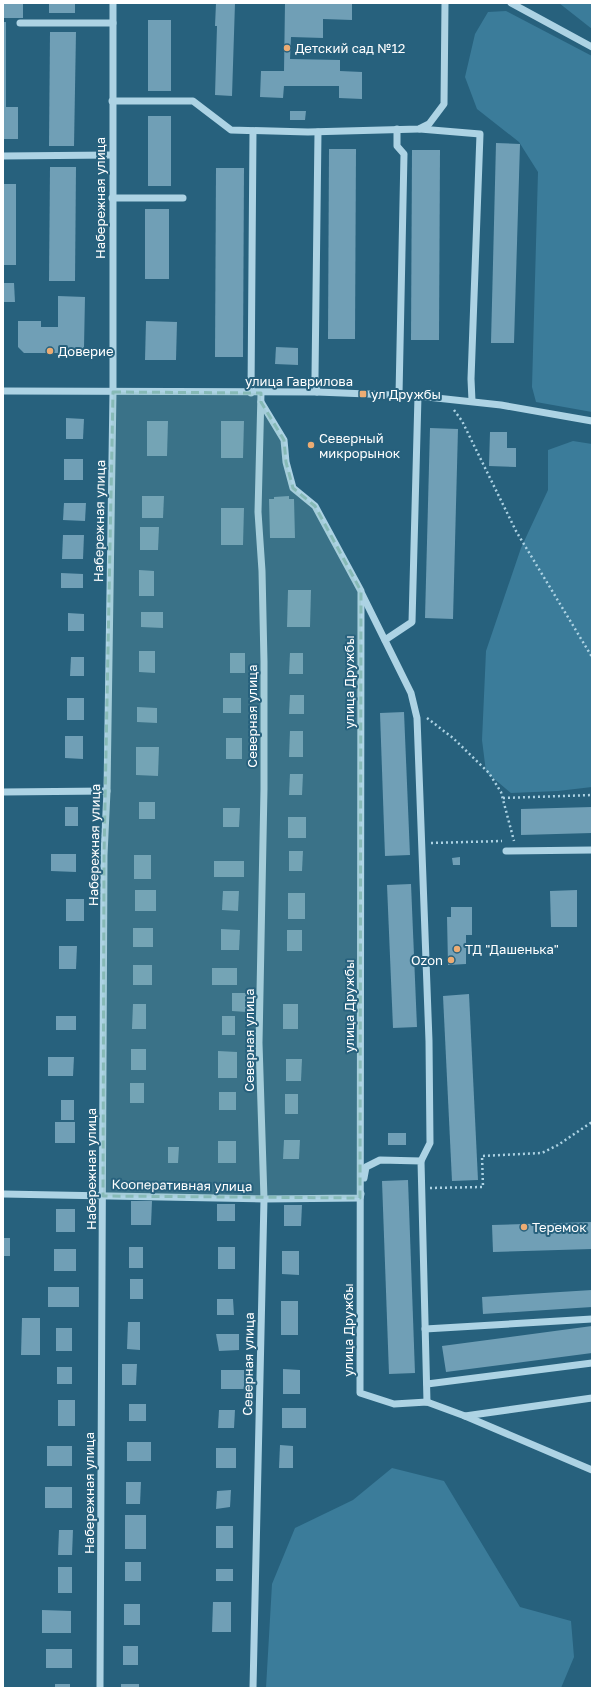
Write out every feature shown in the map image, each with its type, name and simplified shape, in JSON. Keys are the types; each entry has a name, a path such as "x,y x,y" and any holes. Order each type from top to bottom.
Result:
{"street":[{"name":"Набережная улица","path":"100,1688 104,855 107,791 113,392 113,3"},
{"path":"419,129 429,124 444,104 445,3"},
{"path":"511,3 592,47"},
{"path":"20,23 113,23"},
{"path":"112,101 193,101 231,130 318,132 419,129 480,134 471,379 472,401"},
{"path":"397,130 397,146 404,154 399,395"},
{"path":"251,393 253,131"},
{"path":"317,392 315,378 318,132"},
{"path":"3,156 112,155"},
{"path":"112,198 183,198"},
{"name":"улица Гаврилова","path":"3,391 251,393 317,392 399,395 472,401 592,421"},
{"name":"Северная улица","path":"253,1688 264,1199 259,1043 264,789 264,655 262,571 258,512 261,393"},
{"path":"385,640 412,622 418,396"},
{"name":"улица Дружбы","path":"261,402 284,440 286,462 294,488 315,506 361,591 360,1394 394,1404 427,1402 466,1416 592,1470"},
{"path":"361,591 411,693 416,710 429,1041 430,1143 421,1161 427,1402"},
{"path":"3,792 107,791"},
{"path":"509,851 592,850"},
{"path":"360,1198 366,1167 380,1160 421,1161"},
{"name":"Кооперативная улица","path":"3,1194 264,1199 360,1198"},
{"path":"425,1329 592,1319"},
{"path":"427,1384 592,1363"},
{"path":"466,1416 592,1398"}],"path":[{"path":"447,399 462,421 516,530 592,657"},
{"path":"416,710 453,738 489,774 503,798 508,814 513,841 509,851"},
{"path":"503,798 592,795"},
{"path":"422,843 505,841"},
{"path":"513,841 521,841"},
{"path":"422,1189 483,1188 482,1156 542,1153 558,1146 592,1122"}],"highlighted area":[{"path":"113,392 261,393 261,402 284,440 286,462 293,488 315,506 361,591 360,1198 103,1196 104,855"}],"shaded area":[{"path":"559,3 592,3 592,29"},
{"path":"506,11 592,56 592,412 536,402 532,387 538,172 519,142 477,109 465,77 475,34 488,12"},
{"path":"573,441 592,444 592,787 558,791 511,793 486,772 482,740 486,651 521,548 548,490 548,450"},
{"path":"392,1468 444,1481 520,1607 571,1621 574,1657 561,1688 266,1688 272,1584 295,1528 353,1500"}],"building":[{"path":"3,3 23,3 23,18 3,18"},
{"path":"49,3 75,3 75,13 49,13"},
{"path":"216,3 235,3 232,96 215,95 217,26 215,26"},
{"name":"Детский сад №12","path":"285,3 352,3 352,20 323,19 323,38 291,37 290,59 340,60 340,71 362,72 362,99 339,98 339,86 284,86 283,98 260,97 261,71 284,71"},
{"path":"148,20 171,20 171,91 148,91"},
{"path":"3,22 6,22 6,107 18,107 18,139 3,139"},
{"path":"50,32 76,32 74,146 49,146"},
{"path":"290,111 306,111 305,120 290,120"},
{"path":"148,116 171,116 171,186 148,186"},
{"path":"496,143 520,144 514,343 491,343"},
{"path":"329,149 356,149 355,339 328,339"},
{"path":"412,150 440,150 439,340 411,340"},
{"path":"50,167 76,167 75,281 49,281"},
{"path":"216,168 244,168 243,357 215,357"},
{"path":"3,184 16,184 16,265 3,265"},
{"path":"145,209 169,209 169,279 145,279"},
{"path":"3,283 14,283 15,302 3,302"},
{"path":"58,296 85,297 84,347 78,353 24,353 18,347 18,321 41,321 41,327 58,327"},
{"path":"146,321 177,322 176,360 145,360"},
{"path":"276,347 298,348 298,365 275,364"},
{"path":"66,418 84,419 83,439 66,439"},
{"path":"147,421 168,421 167,456 147,456"},
{"path":"221,421 244,421 243,458 221,458"},
{"path":"430,428 458,429 453,619 425,618"},
{"path":"490,432 507,432 507,448 516,448 516,467 489,466"},
{"path":"64,459 83,459 83,480 64,480"},
{"path":"142,496 164,496 163,518 142,518"},
{"path":"289,496 289,499 294,499 295,538 270,538 269,499 274,499 274,497"},
{"path":"64,503 86,503 85,521 63,520"},
{"path":"221,508 244,508 243,545 221,545"},
{"path":"140,527 159,527 158,550 140,550"},
{"path":"63,535 84,535 83,559 62,559"},
{"path":"139,570 154,571 154,596 139,596"},
{"path":"61,573 83,574 83,588 61,588"},
{"path":"288,590 311,590 310,627 287,627"},
{"path":"141,612 163,612 163,628 141,627"},
{"path":"68,613 84,614 84,631 68,631"},
{"path":"139,651 155,651 155,673 139,672"},
{"path":"230,653 245,653 245,673 230,673"},
{"path":"290,653 303,653 303,674 289,674"},
{"path":"71,657 84,657 84,676 70,676"},
{"path":"290,695 304,695 304,714 289,714"},
{"path":"67,698 84,698 84,720 67,720"},
{"path":"223,698 241,698 241,713 223,713"},
{"path":"137,707 157,708 157,723 137,722"},
{"path":"404,712 410,855 385,856 380,713"},
{"path":"290,731 303,731 303,757 289,757"},
{"path":"65,736 83,736 83,759 65,758"},
{"path":"226,738 242,738 242,759 226,759"},
{"path":"136,747 159,747 158,776 136,775"},
{"path":"290,774 303,774 302,795 289,795"},
{"path":"139,802 155,802 155,819 139,819"},
{"path":"65,807 78,807 78,826 65,826"},
{"path":"592,807 592,833 521,835 521,809"},
{"path":"223,808 240,808 239,827 223,827"},
{"path":"288,817 306,817 306,838 288,838"},
{"path":"289,851 303,851 302,871 289,871"},
{"path":"51,854 76,854 76,872 51,871"},
{"path":"134,855 151,855 151,879 134,879"},
{"path":"460,857 460,865 453,865 452,858"},
{"path":"214,861 244,861 244,877 214,877"},
{"path":"411,884 417,1027 393,1028 387,885"},
{"path":"135,890 156,890 156,911 135,911"},
{"path":"577,890 577,927 551,927 550,891"},
{"path":"223,891 239,891 238,911 222,910"},
{"path":"288,893 305,893 305,919 288,919"},
{"path":"66,899 84,899 84,921 66,921"},
{"name":"ТД \"Дашенька\"","path":"451,907 472,907 472,935 466,935 466,964 448,965 447,917 451,917"},
{"path":"133,928 153,928 153,947 133,947"},
{"path":"221,929 240,930 239,950 221,950"},
{"path":"287,930 302,930 302,951 287,951"},
{"path":"59,946 77,946 76,969 59,969"},
{"path":"133,965 152,965 152,985 133,985"},
{"path":"212,968 237,968 237,985 212,985"},
{"path":"232,993 247,993 247,1012 232,1011"},
{"path":"469,994 478,1180 452,1181 443,996"},
{"path":"133,1004 146,1004 146,1029 132,1029"},
{"path":"283,1004 298,1004 298,1029 283,1029"},
{"path":"56,1016 76,1016 76,1030 56,1030"},
{"path":"222,1016 235,1016 235,1035 222,1035"},
{"path":"131,1049 146,1049 146,1070 131,1070"},
{"path":"218,1051 237,1052 237,1078 218,1078"},
{"path":"48,1057 74,1057 73,1076 48,1076"},
{"path":"286,1059 302,1059 301,1081 286,1081"},
{"path":"130,1083 144,1083 144,1103 130,1103"},
{"path":"219,1092 236,1092 236,1110 219,1110"},
{"path":"285,1094 298,1094 298,1114 285,1114"},
{"path":"61,1100 74,1100 74,1120 61,1120"},
{"path":"55,1122 75,1122 75,1143 55,1143"},
{"path":"388,1133 406,1133 406,1145 388,1145"},
{"path":"284,1140 300,1140 299,1159 283,1159"},
{"path":"218,1141 236,1141 236,1163 218,1163"},
{"path":"168,1147 179,1147 178,1163 168,1163"},
{"path":"408,1180 415,1373 389,1374 382,1181"},
{"path":"131,1201 152,1201 151,1225 131,1225"},
{"path":"217,1204 235,1204 235,1221 217,1221"},
{"path":"284,1205 302,1205 301,1226 284,1226"},
{"path":"56,1209 75,1209 75,1232 56,1232"},
{"path":"592,1222 592,1249 493,1252 492,1225"},
{"path":"3,1238 10,1238 10,1256 3,1256"},
{"path":"129,1247 143,1247 143,1268 129,1268"},
{"path":"218,1247 235,1247 235,1269 218,1269"},
{"path":"54,1249 76,1249 76,1271 54,1271"},
{"path":"282,1251 299,1251 299,1275 282,1274"},
{"path":"130,1279 143,1279 143,1299 130,1299"},
{"path":"48,1287 79,1287 79,1307 48,1307"},
{"path":"592,1290 592,1307 483,1314 482,1297"},
{"path":"217,1299 233,1299 234,1315 217,1315"},
{"path":"281,1301 298,1301 298,1335 281,1335"},
{"path":"22,1318 40,1318 40,1355 21,1355"},
{"path":"128,1322 140,1322 140,1350 127,1349"},
{"path":"592,1326 592,1353 446,1372 442,1346"},
{"path":"56,1328 72,1328 72,1351 56,1351"},
{"path":"216,1334 239,1334 239,1350 219,1351"},
{"path":"122,1364 137,1364 136,1385 122,1385"},
{"path":"57,1367 72,1367 72,1384 57,1384"},
{"path":"283,1369 300,1370 300,1394 283,1394"},
{"path":"221,1370 244,1370 244,1389 221,1389"},
{"path":"58,1400 75,1400 75,1426 58,1426"},
{"path":"129,1404 146,1404 146,1421 129,1421"},
{"path":"282,1408 306,1408 306,1428 282,1428"},
{"path":"219,1410 235,1410 234,1428 218,1428"},
{"path":"127,1442 151,1442 151,1461 127,1461"},
{"path":"280,1445 293,1446 293,1468 279,1468"},
{"path":"47,1446 72,1446 72,1466 47,1466"},
{"path":"216,1448 236,1448 236,1468 216,1468"},
{"path":"126,1482 141,1482 140,1504 126,1504"},
{"path":"45,1487 72,1487 72,1508 45,1508"},
{"path":"231,1490 230,1507 216,1509 217,1491"},
{"path":"125,1515 146,1515 146,1549 125,1549"},
{"path":"216,1526 233,1526 233,1548 216,1548"},
{"path":"59,1530 73,1530 72,1555 58,1555"},
{"path":"125,1562 141,1562 141,1581 125,1581"},
{"path":"58,1567 72,1567 72,1593 58,1593"},
{"path":"216,1569 233,1569 233,1581 216,1581"},
{"path":"213,1602 231,1602 231,1632 212,1632"},
{"path":"124,1604 140,1604 140,1625 124,1625"},
{"path":"42,1610 71,1611 71,1633 42,1633"},
{"path":"123,1646 138,1646 138,1665 123,1665"},
{"path":"46,1649 72,1649 72,1668 46,1668"},
{"path":"55,1684 70,1684 70,1688 55,1688"},
{"path":"121,1684 139,1684 139,1688 121,1688"}],"place":[{"name":"Детский сад №12","path":"287,48"},
{"name":"Доверие","path":"50,351"},
{"name":"ул Дружбы","path":"363,394"},
{"name":"Северный микрорынок","path":"311,445"},
{"name":"ТД \"Дашенька\"","path":"457,949"},
{"name":"Ozon","path":"451,960"},
{"name":"Теремок","path":"524,1227"}]}
